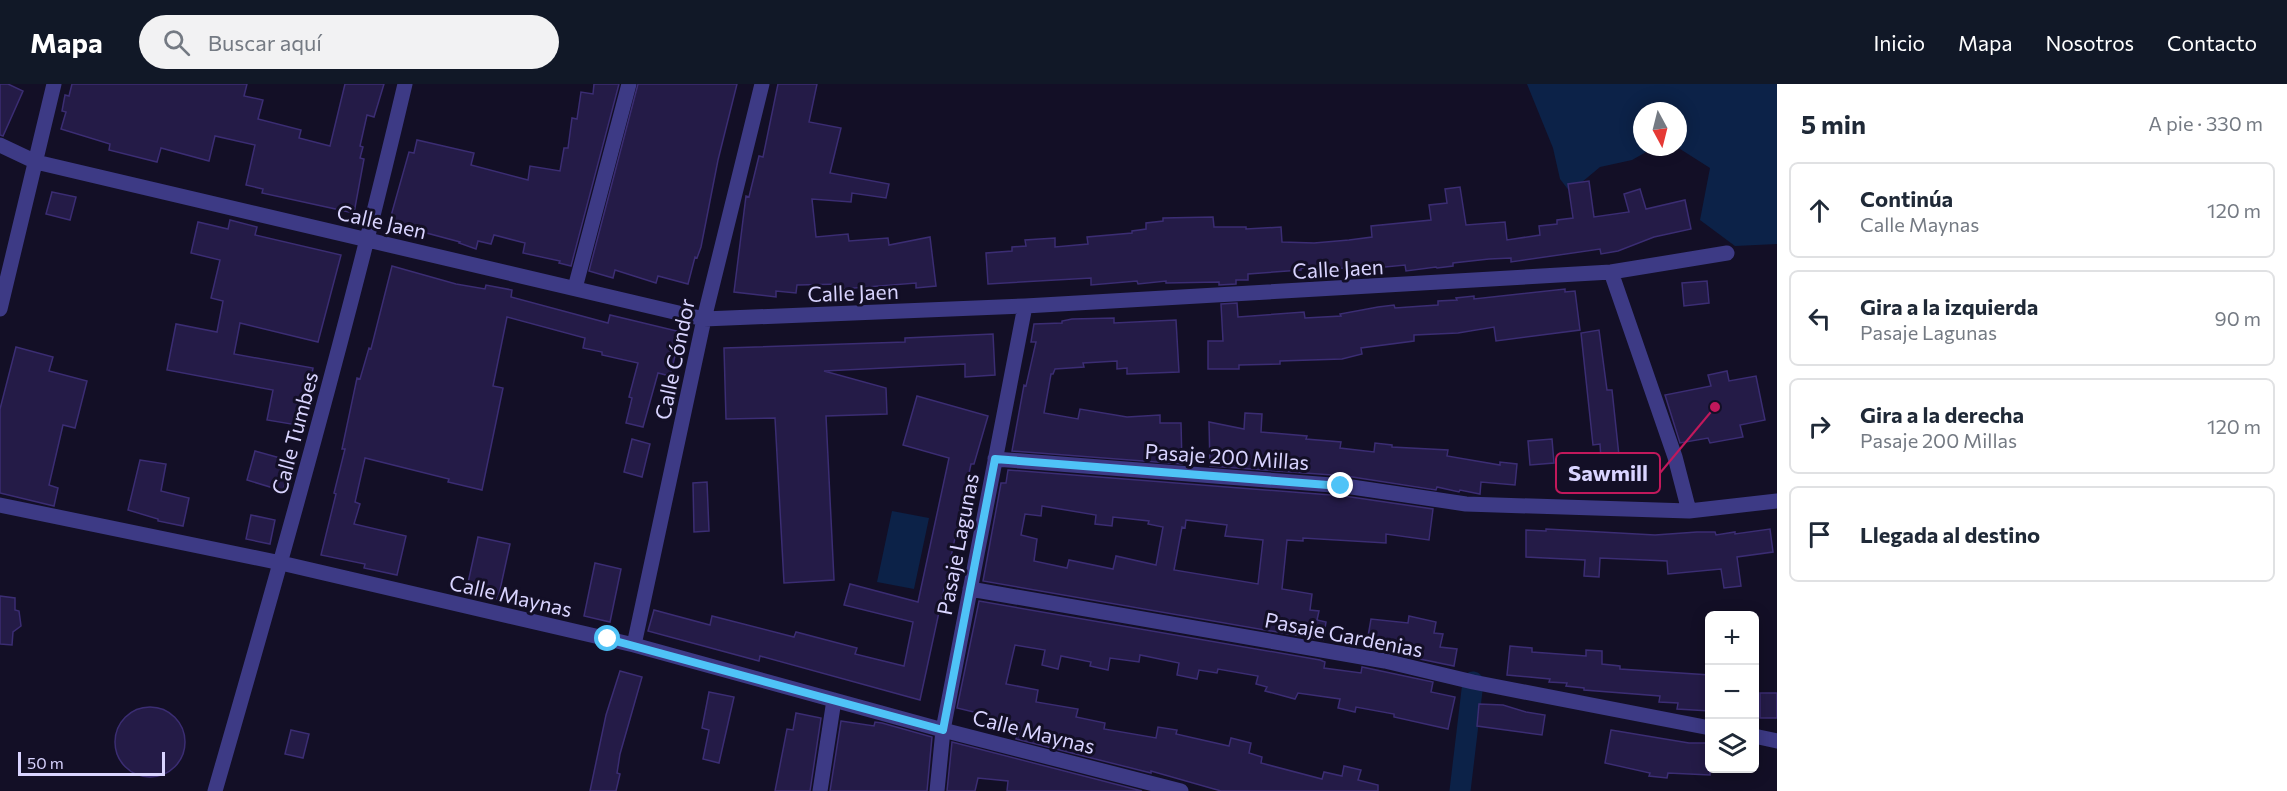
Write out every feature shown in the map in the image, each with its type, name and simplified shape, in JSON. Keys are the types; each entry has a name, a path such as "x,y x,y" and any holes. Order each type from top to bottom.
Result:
{"street":[{"path":"0,309 54,84"},
{"name":"Calle Tumbes","path":"215,791 281,563 368,239 405,84"},
{"path":"575,288 629,84"},
{"name":"Calle Cóndor","path":"634,645 704,319 762,84"},
{"name":"Calle Jaen","path":"0,145 36,162 704,319 1025,306 1611,272 1727,253"},
{"path":"1611,272 1675,457 1689,511"},
{"name":"Pasaje Lagunas","path":"937,791 943,730 1025,306"},
{"name":"Pasaje 200 Millas","path":"995,459 1345,486 1466,504 1689,511 1777,501"},
{"name":"Calle Maynas","path":"0,505 281,563 634,645 943,730 1181,791"},
{"name":"Pasaje Gardenias","path":"970,589 1385,661 1473,682 1705,727"},
{"path":"820,791 834,700"},
{"path":"1759,737 1777,741"}],"water":[{"path":"1527,84 1777,84 1777,244 1735,246 1700,220 1710,168 1687,153 1687,102 1633,102 1633,156 1639,156 1632,160 1600,167 1570,192 1560,179 1553,148"},
{"path":"892,511 929,518 914,589 877,582"}],"building":[{"path":"0,84 8,84 23,91 3,136 0,135"},
{"path":"72,84 247,84 244,96 263,100 258,119 301,130 299,138 330,146 345,84 384,84 374,117 367,115 360,146 363,147 360,158 364,159 354,213 262,193 263,189 246,185 255,145 215,136 209,161 161,148 157,162 109,150 110,144 61,129 66,112 62,111 65,95 69,96"},
{"path":"594,84 619,84 571,266 559,263 560,261 523,253 525,243 494,235 491,244 478,241 476,249 460,242 389,223 409,152 414,153 417,140 474,153 471,165 528,180 530,166 560,171 564,148 568,148 572,118 577,119 581,92 593,94"},
{"path":"638,84 737,84 718,160 701,247 697,258 695,257 688,284 658,276 656,283 615,270 613,278 589,271"},
{"path":"778,84 817,84 809,122 841,128 830,173 889,184 886,198 852,193 851,202 812,199 816,237 848,234 849,241 888,238 889,245 930,237 936,286 916,288 916,283 842,289 842,284 797,285 796,293 776,291 776,297 734,292 746,196 749,197 759,156 763,157"},
{"path":"1589,181 1594,217 1629,212 1624,194 1640,189 1646,209 1685,200 1691,229 1654,237 1618,251 1601,254 1600,249 1511,262 1511,258 1489,259 1406,271 1405,265 1375,268 1375,266 1301,268 1301,270 1248,274 1248,280 1236,280 1236,284 1219,285 1219,282 1166,283 1166,281 1138,284 1137,281 1091,285 1091,278 988,284 986,253 1012,251 1012,247 1026,246 1025,240 1055,238 1055,247 1088,244 1087,237 1132,233 1132,231 1146,229 1146,223 1163,221 1163,218 1213,217 1214,227 1246,227 1246,229 1281,227 1282,242 1314,243 1349,240 1372,237 1371,226 1431,220 1429,205 1447,203 1445,189 1460,187 1466,225 1505,222 1507,240 1540,235 1539,226 1557,224 1557,220 1573,218 1568,184"},
{"path":"52,192 76,197 70,220 46,214"},
{"path":"230,220 257,227 255,235 341,255 318,342 240,323 234,354 313,368 303,426 267,420 273,390 167,370 176,324 217,332 223,301 211,298 220,260 191,253 198,222 228,229"},
{"path":"392,266 456,284 485,289 486,285 512,290 511,297 608,323 610,315 681,332 670,376 658,373 643,427 626,423 632,398 629,397 638,363 583,348 585,338 507,317 493,386 503,388 482,490 448,482 449,479 365,458 355,502 360,504 354,524 406,536 397,575 364,568 365,564 321,555 336,494 334,493 345,449 342,449 357,378 360,379 369,348 371,349"},
{"path":"1707,281 1709,303 1684,306 1682,283"},
{"path":"1565,289 1565,292 1575,291 1580,330 1496,341 1494,327 1458,333 1414,335 1414,341 1361,348 1362,354 1342,359 1280,361 1280,364 1239,365 1239,369 1208,369 1208,341 1223,341 1221,304 1237,303 1238,317 1304,312 1305,318 1341,316 1340,314 1394,305 1395,308 1438,305 1438,301 1457,300 1456,298 1474,296 1474,299"},
{"path":"1114,318 1114,323 1176,320 1179,372 1127,374 1127,368 1117,369 1117,361 1083,363 1084,367 1055,369 1051,374 1044,413 1078,419 1080,409 1127,417 1160,415 1160,423 1181,423 1182,464 1012,451 1024,385 1026,386 1036,342 1031,342 1034,324 1062,323 1062,321 1072,319"},
{"path":"1599,330 1607,390 1612,390 1620,465 1634,464 1635,489 1603,491 1600,444 1593,445 1581,333"},
{"path":"993,334 995,375 965,377 965,364 824,371 886,388 887,414 826,416 834,580 784,583 775,418 726,419 724,348 905,342 905,338"},
{"path":"16,347 53,357 49,371 87,381 75,428 63,425 49,485 58,488 54,506 0,493 0,409"},
{"path":"1727,371 1729,381 1756,376 1765,420 1740,425 1743,437 1710,443 1708,438 1680,443 1665,395 1711,386 1708,375"},
{"path":"917,396 988,416 974,464 971,464 920,700 760,656 759,661 648,631 654,610 710,625 712,616 794,637 796,632 857,648 855,654 904,666 913,622 844,605 850,584 918,602 949,458 903,445"},
{"path":"1245,413 1262,414 1261,432 1341,442 1340,448 1374,452 1375,443 1392,445 1392,447 1448,450 1447,456 1500,465 1500,462 1517,464 1515,485 1481,482 1480,494 1437,487 1436,490 1346,476 1210,466 1209,422 1244,429"},
{"path":"632,439 650,444 642,477 624,472"},
{"path":"1552,439 1554,463 1530,465 1528,441"},
{"path":"255,451 291,461 283,491 247,480"},
{"path":"140,460 166,464 161,491 189,498 183,526 158,521 158,519 128,510"},
{"path":"1008,470 1344,496 1433,509 1429,540 1386,534 1386,543 1303,538 1303,541 1287,540 1282,589 1312,594 1310,610 1319,611 1317,620 1326,622 1323,640 983,581 1001,483 1006,483","holes":["1042,506 1096,515 1095,524 1112,526 1113,517 1149,521 1148,524 1163,527 1156,565 1116,556 1113,569 1069,560 1067,568 1034,561 1037,539 1021,535 1025,514 1041,516","1186,520 1227,525 1225,536 1263,540 1258,584 1174,570 1182,527 1185,528"]},
{"path":"707,482 709,531 694,532 693,483"},
{"path":"251,515 275,520 270,544 246,539"},
{"path":"1546,529 1655,535 1715,532 1716,535 1770,529 1773,552 1737,557 1741,586 1724,588 1721,569 1668,574 1667,561 1600,558 1599,577 1584,576 1585,560 1526,557 1526,530 1546,531"},
{"path":"478,537 510,544 498,599 466,592"},
{"path":"595,563 621,569 610,622 584,616"},
{"path":"0,596 15,598 15,610 19,611 21,626 13,632 12,645 0,644"},
{"path":"979,601 1320,660 1325,662 1324,668 1361,673 1362,667 1433,682 1431,692 1455,697 1448,729 1394,717 1394,714 1356,707 1355,712 1338,708 1340,699 1298,693 1295,699 1265,691 1267,687 1256,684 1258,676 1218,669 1217,673 1199,670 1197,679 1177,675 1179,663 1140,655 1139,662 1110,658 1108,670 1090,666 1091,662 1061,656 1058,669 1042,665 1045,650 1015,645 1006,684 1038,690 1036,702 1078,709 1076,717 1105,723 1104,729 1156,738 1158,727 1177,730 1176,734 1229,746 1231,738 1251,743 1249,753 1262,757 1261,763 1322,779 1324,772 1342,776 1344,766 1361,770 1358,780 1378,785 1378,791 1221,791 1151,771 1151,773 1016,739 1019,723 957,708"},
{"path":"1409,616 1436,622 1434,633 1443,634 1440,647 1457,649 1454,666 1366,648 1371,619 1408,623"},
{"path":"1510,646 1532,648 1532,652 1586,656 1586,650 1602,651 1602,664 1620,666 1620,669 1705,675 1705,711 1677,709 1678,703 1659,702 1660,696 1584,690 1584,688 1566,686 1567,683 1549,682 1550,679 1507,675"},
{"path":"620,671 642,677 620,754 617,773 620,774 616,791 590,791 606,715"},
{"path":"709,692 734,697 719,763 703,759 709,730 702,728"},
{"path":"1760,693 1777,693 1777,718 1760,718"},
{"path":"1479,704 1503,705 1545,715 1542,735 1477,726"},
{"path":"157,707 170,713 179,722 183,728 185,742 183,756 175,767 164,775 143,777 125,767 117,756 115,735 125,717 136,709"},
{"path":"796,713 821,718 810,791 775,791 787,729 793,730"},
{"path":"841,721 874,726 875,722 882,723 932,737 927,791 830,791"},
{"path":"291,730 309,734 303,758 285,754"},
{"path":"1611,730 1689,743 1705,743 1705,773 1710,773 1710,775 1668,773 1667,778 1649,776 1650,773 1605,763"},
{"path":"952,742 1142,791 1007,791 1008,781 978,778 975,791 947,791"}],"waterway":[{"path":"1460,791 1473,682"}],"place":[{"name":"Sawmill","path":"1715,407"}],"route":[{"path":"608,639 943,730 995,459 1341,486"}]}
